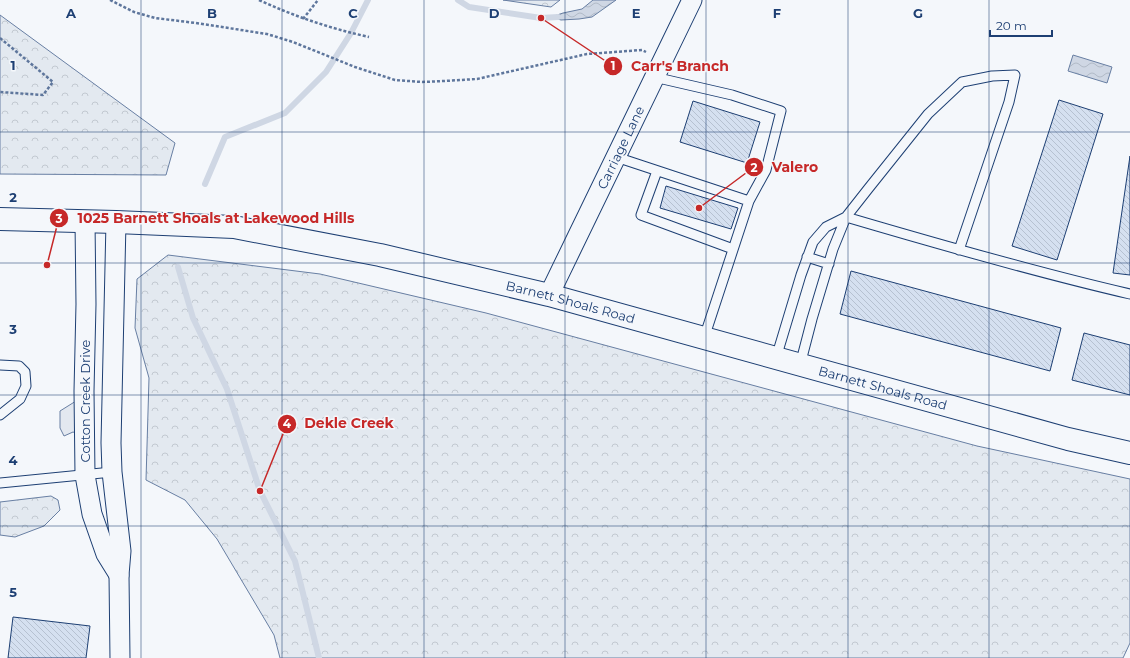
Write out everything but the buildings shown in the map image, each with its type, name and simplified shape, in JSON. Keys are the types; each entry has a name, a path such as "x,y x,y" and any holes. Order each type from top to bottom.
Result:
{"main road":[{"name":"Barnett Shoals Road","path":"0,219 85,220 234,227 380,256 549,295 1068,439 1130,453"}],"street":[{"name":"Carriage Lane","path":"549,295 692,0"},
{"name":"Cotton Creek Drive","path":"85,220 85,475 92,514 106,554 119,575"},
{"name":"Cotton Creek Drive","path":"116,222 111,444 112,472 121,551 119,575 120,658"}],"lane":[{"path":"800,365 812,319 834,247 846,217 928,114 962,82 992,76 1015,75 1009,102 959,250"},
{"path":"654,77 732,95 781,110 766,170 749,202 704,338"},
{"path":"616,157 749,202"},
{"path":"657,171 641,215 733,249"},
{"path":"776,358 813,242 826,227 846,217 959,250 1130,294"},
{"path":"807,258 829,264"},
{"path":"0,366 19,366 25,372 26,386 20,399 0,415"},
{"path":"0,483 112,472"}],"path":[{"path":"110,0 134,12 155,18 266,34 293,42 355,67 395,80 422,82 477,79 587,54 642,50 663,60"},
{"path":"259,0 286,13 322,26 369,37"},
{"path":"303,18 318,0"},
{"path":"0,38 54,82 42,95 0,92"}],"green space":[{"path":"503,0 560,0 551,7"},
{"path":"0,15 175,143 166,175 0,174"},
{"path":"168,255 320,274 486,313 977,446 1130,479 1130,643 1123,658 280,658 274,635 217,539 185,500 146,480 149,378 135,328 137,279"},
{"path":"51,496 58,500 60,510 44,526 15,537 0,535 0,502"}],"shaded area":[{"path":"76,401 76,433 73,432 64,436 60,428 60,411"}],"water":[{"path":"593,0 616,0 592,17 561,20 551,17 582,9"},
{"path":"1073,55 1112,67 1107,83 1068,71"}],"waterway":[{"path":"205,184 225,137 285,113 326,72 351,33 368,0"},
{"path":"458,0 469,7 541,18 558,17"},
{"path":"178,267 193,318 227,389 260,491 295,561 319,658"}],"place":[{"name":"Carr's Branch","path":"541,18"},
{"name":"Valero","path":"699,208"},
{"name":"1025 Barnett Shoals at Lakewood Hills","path":"47,265"},
{"name":"Dekle Creek","path":"260,491"}]}
